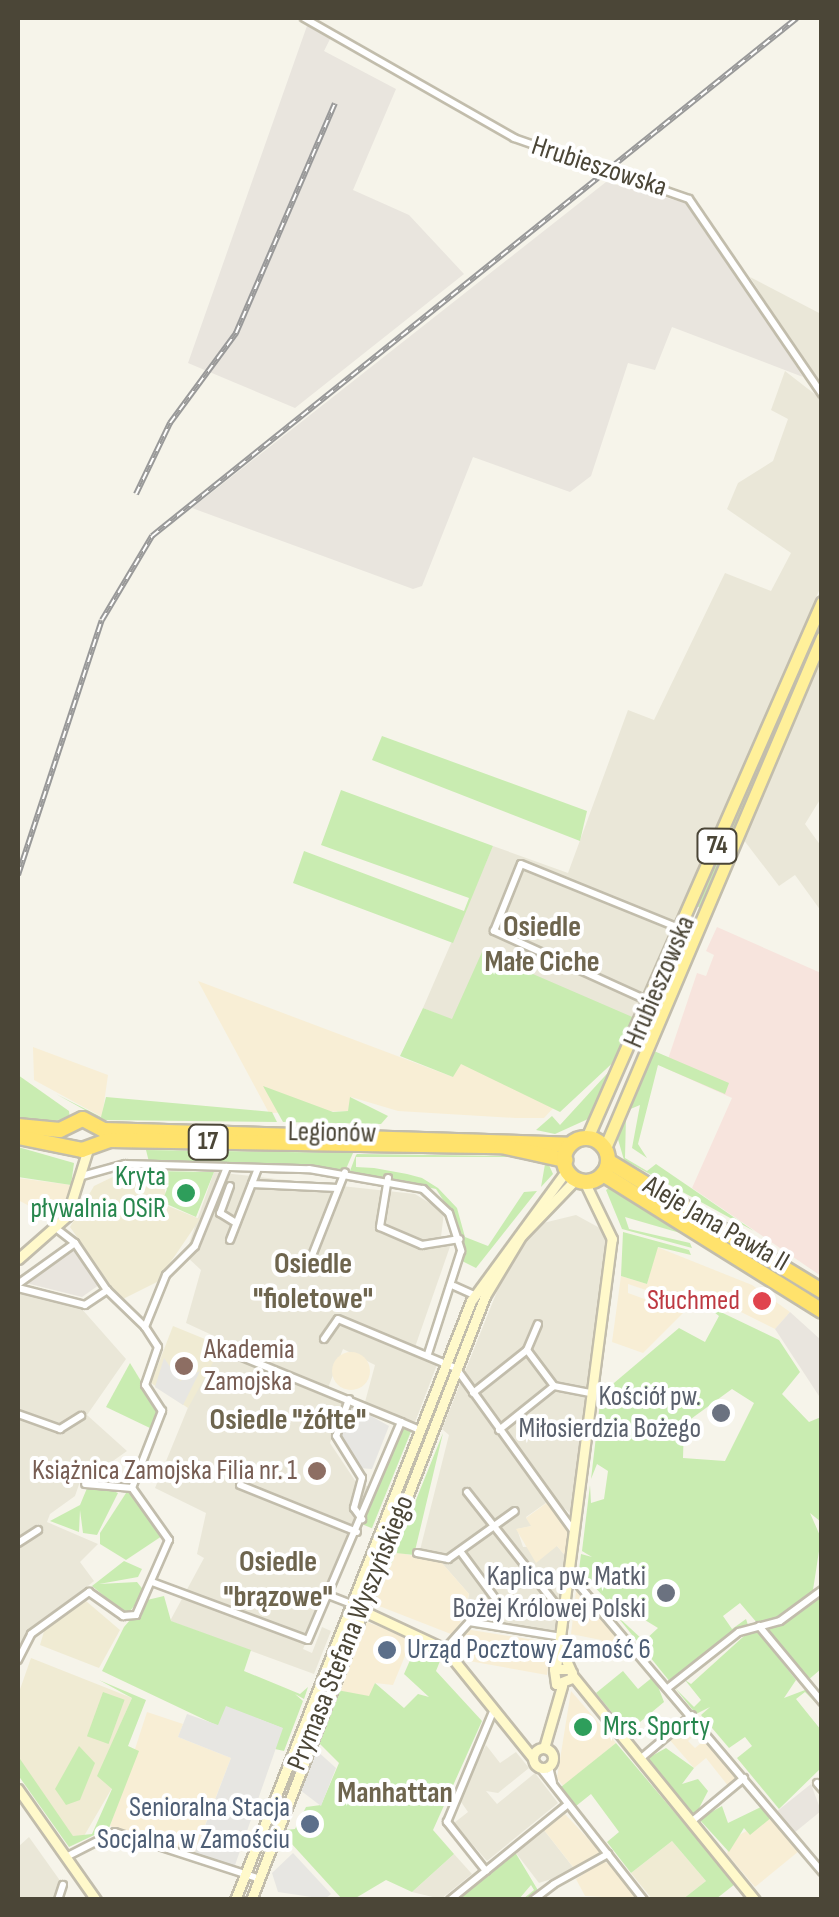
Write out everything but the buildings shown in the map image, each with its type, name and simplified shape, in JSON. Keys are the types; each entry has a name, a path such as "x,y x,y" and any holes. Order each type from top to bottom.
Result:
{"highway":[{"path":"70,1125 81,1146 94,1126"},
{"name":"17","path":"18,1126 94,1126"},
{"name":"Legionów","path":"94,1126 586,1166"},
{"name":"Legionów","path":"18,1137 81,1146 501,1146 586,1166"},
{"name":"17","path":"586,1166 588,1138"},
{"name":"Aleje Jana Pawła II","path":"586,1166 822,1291"},
{"name":"Aleje Jana Pawła II","path":"586,1166 822,1310"}],"main road":[{"name":"Hrubieszowska","path":"586,1166 787,701 822,602"},
{"name":"Hrubieszowska","path":"588,1138 653,1003 682,930 787,701 822,637"},
{"path":"18,1259 57,1228 82,1176 81,1146"},
{"path":"586,1166 612,1239 564,1637 556,1668 588,1696 755,1900"},
{"name":"Prymasa Stefana Wyszyńskiego","path":"235,1900 451,1365 474,1295 586,1166"},
{"name":"Prymasa Stefana Wyszyńskiego","path":"251,1900 420,1430 504,1261 586,1166"},
{"path":"355,1607 445,1649 513,1734 542,1752 545,1768"},
{"path":"545,1768 542,1752 565,1679 562,1651"},
{"path":"18,1788 96,1900"}],"street":[{"name":"Hrubieszowska","path":"304,18 522,141 689,199 822,394"},
{"path":"653,1003 494,930 521,864 682,930"},
{"path":"82,1176 125,1164 344,1172 388,1178 435,1197 460,1240 454,1286 428,1354"},
{"path":"146,1328 166,1275 195,1246 227,1167"},
{"path":"230,1240 258,1168"},
{"path":"306,1271 344,1172"},
{"path":"388,1178 380,1228 423,1245 460,1240"},
{"path":"252,1184 338,1188"},
{"path":"230,1186 220,1215 236,1224"},
{"path":"57,1228 76,1243 107,1290 146,1328 158,1349 145,1385 162,1411 132,1488"},
{"path":"18,1286 76,1243"},
{"path":"18,1286 83,1305 107,1290"},
{"path":"454,1286 474,1295"},
{"path":"324,1339 338,1319 451,1365 576,1535"},
{"path":"472,1393 527,1350 538,1324"},
{"path":"221,1348 420,1430"},
{"path":"527,1350 554,1386"},
{"path":"499,1430 554,1386 594,1391"},
{"path":"349,1399 336,1436 362,1478 354,1508 362,1519"},
{"path":"18,1414 60,1429 81,1416"},
{"path":"152,1582 305,1641 357,1532 402,1422"},
{"path":"18,1660 30,1634 87,1593 100,1592 130,1618 152,1582 170,1537 132,1488 85,1484"},
{"path":"240,1485 357,1532"},
{"path":"467,1492 566,1616"},
{"path":"417,1553 446,1560 516,1511"},
{"path":"18,1544 38,1530"},
{"path":"460,1552 494,1596"},
{"path":"571,1576 822,1872"},
{"path":"669,1688 759,1626 822,1590"},
{"path":"328,1595 355,1607"},
{"path":"445,1649 468,1622 564,1637"},
{"path":"759,1626 822,1702"},
{"path":"486,1871 447,1822 494,1709"},
{"path":"640,1759 692,1715"},
{"path":"545,1768 553,1784 644,1900"},
{"path":"692,1822 744,1778"},
{"path":"450,1900 568,1804"},
{"path":"66,1858 115,1832 257,1878"},
{"path":"533,1900 608,1854"},
{"path":"58,1900 63,1885"}],"shaded area":[{"path":"308,23 331,37 324,51 396,89 353,190 409,215 464,274 295,408 188,363"},
{"path":"606,182 690,204 803,377 672,327 655,370 628,363 591,476 570,492 473,457 422,586 413,589 192,508"},
{"path":"750,277 821,314 821,385 808,368"},
{"path":"785,371 821,399 821,586 637,1019 452,1020 423,1008 493,846 568,873 628,710 654,720 725,573 771,591 791,553 727,509 738,483 773,461 788,419 771,410"},
{"path":"821,654 821,798 805,824 821,846 821,911 795,875 779,886 743,839"},
{"path":"717,927 821,973 821,1276 692,1188 732,1098 665,1068 697,973 706,976 714,955 706,951"},
{"path":"198,981 453,1077 459,1062 556,1105 544,1118 516,1118 398,1111 351,1097 349,1111 269,1113"},
{"path":"33,1047 108,1075 102,1117 34,1080"},
{"path":"123,1172 162,1175 168,1206 200,1219 157,1282 121,1300 70,1227 94,1186"},
{"path":"214,1172 415,1194 444,1212 441,1237 453,1238 414,1350 438,1362 414,1425 365,1402 375,1365 343,1349 326,1393 344,1402 330,1443 356,1482 372,1488 303,1649 312,1653 322,1627 331,1631 314,1674 170,1621 204,1558 197,1554 206,1513 155,1488 203,1371 227,1342 186,1323 201,1270 185,1255"},
{"path":"18,1178 71,1185 70,1193 52,1218 18,1200"},
{"path":"576,1215 607,1232 573,1516 553,1498 526,1517 532,1526 517,1529 523,1547 557,1546 568,1559 557,1633 465,1618 469,1594 441,1562 451,1560 420,1550 449,1435 442,1429 506,1269 539,1224"},
{"path":"69,1241 99,1285 82,1297 18,1281"},
{"path":"657,1247 752,1285 790,1312 775,1329 689,1286 673,1299 628,1284 628,1293 683,1313 643,1353 612,1342 621,1276 647,1284"},
{"path":"18,1292 81,1308 126,1359 87,1415 127,1451 93,1475 84,1470 75,1496 50,1514 47,1522 98,1544 80,1562 94,1581 18,1645"},
{"path":"790,1312 821,1340 821,1399 775,1329"},
{"name":"Akademia Zamojska","path":"173,1326 222,1346 188,1408 151,1383"},
{"path":"351,1352 365,1357 370,1371 365,1385 351,1390 337,1385 332,1371 337,1357"},
{"path":"164,1358 180,1381 200,1371 183,1405 155,1387"},
{"path":"353,1406 389,1426 372,1469 359,1468 339,1438"},
{"path":"548,1502 571,1533 568,1559 557,1546 536,1563 516,1529 531,1526 526,1518"},
{"path":"396,1552 441,1562 469,1594 456,1636 374,1604"},
{"path":"577,1583 631,1647 617,1658 601,1640 571,1634"},
{"path":"86,1601 120,1630 99,1668 40,1645 45,1628"},
{"path":"367,1622 412,1639 393,1685 375,1683 370,1697 339,1691"},
{"path":"465,1629 553,1643 547,1675 469,1661 458,1648"},
{"path":"31,1658 132,1698 98,1776 112,1788 84,1836 73,1837 18,1758 18,1695"},
{"path":"571,1691 616,1743 563,1786 557,1778"},
{"path":"226,1706 283,1728 234,1868 195,1852 231,1758 178,1737 187,1714 218,1725"},
{"path":"147,1712 183,1724 178,1737 231,1758 193,1856 110,1826"},
{"path":"692,1722 699,1731 688,1741 695,1748 706,1739 739,1776 729,1787 706,1758 694,1768 669,1739"},
{"path":"486,1745 500,1763 516,1752 529,1768 498,1793 486,1791 497,1804 535,1773 558,1803 487,1861 454,1823 468,1812 459,1799"},
{"path":"316,1750 336,1768 321,1806 300,1790"},
{"path":"811,1784 821,1811 794,1833 776,1812"},
{"path":"565,1814 603,1855 577,1872 544,1830"},
{"path":"772,1817 799,1851 755,1887 727,1854 730,1840"},
{"path":"544,1830 576,1871 539,1883 516,1853"},
{"path":"29,1837 61,1882 55,1899 18,1899 18,1847"},
{"path":"672,1841 706,1881 683,1899 652,1899 631,1873"},
{"path":"293,1853 331,1894 325,1899 278,1892 272,1873"},
{"path":"454,1854 472,1874 441,1899 412,1892"},
{"path":"603,1861 613,1866 638,1899 585,1896 576,1879"}],"green space":[{"path":"782,702 786,704 700,907 696,906"},
{"path":"382,736 587,811 580,841 372,760"},
{"path":"341,790 493,846 453,943 293,883 304,851 464,911 469,898 321,845"},
{"path":"482,952 637,1019 620,1056 560,1112 461,1064 453,1077 400,1056 423,1008 452,1019"},
{"path":"654,1051 729,1083 725,1094 658,1065 638,1144 647,1158 632,1148 640,1105 628,1110"},
{"path":"615,1065 588,1119 555,1134 536,1130 552,1116 560,1125"},
{"path":"18,1075 69,1111 70,1119 18,1123"},
{"path":"263,1086 333,1112 348,1111 350,1097 388,1116 381,1124 283,1122"},
{"path":"56,1094 101,1117 106,1097 272,1112 277,1122 103,1120"},
{"path":"626,1116 625,1158 647,1171 656,1164 754,1231 624,1160 617,1136"},
{"path":"18,1147 74,1163 71,1185 18,1177"},
{"path":"146,1150 353,1153 345,1171 149,1162"},
{"path":"357,1154 510,1156 548,1163 553,1174 541,1187 545,1164 514,1157 356,1157 356,1167 407,1174 438,1188 457,1208 465,1237 488,1246 524,1192 537,1191 476,1268 462,1261 458,1223 436,1189 350,1171"},
{"path":"151,1171 214,1172 196,1217 162,1202 167,1189"},
{"path":"615,1184 694,1237 625,1217 629,1229 690,1243 692,1248 622,1229 606,1190"},
{"path":"623,1232 689,1250 691,1255 658,1247 647,1284 621,1276"},
{"path":"704,1304 779,1340 800,1372 782,1394 809,1422 821,1417 821,1522 810,1513 821,1538 813,1590 821,1588 821,1669 807,1681 740,1603 723,1616 732,1629 746,1619 748,1625 671,1683 616,1615 644,1641 658,1628 609,1598 615,1609 579,1570 581,1554 592,1557 582,1551 590,1485 591,1503 604,1499 608,1471 597,1464 591,1479 601,1394 679,1328 705,1342 719,1316","holes":["732,1389 754,1403 725,1461 683,1458 684,1424"]},
{"path":"130,1363 158,1409 152,1429 106,1407"},
{"path":"401,1425 412,1429 372,1528 361,1524"},
{"path":"443,1433 414,1555 396,1553 374,1604"},
{"path":"90,1481 118,1493 97,1535 83,1533 80,1510 79,1532 50,1521 80,1505"},
{"path":"128,1490 165,1534 126,1560 100,1544 100,1533"},
{"path":"124,1561 142,1569 138,1577 99,1584 137,1582 145,1592 127,1615 92,1586"},
{"path":"164,1596 171,1621 251,1650 244,1671 300,1694 308,1687 304,1699 295,1694 303,1701 284,1751 275,1749 282,1728 256,1718 218,1726 102,1671 124,1627 147,1600"},
{"path":"754,1627 796,1680 784,1698 805,1690 821,1708 805,1692 796,1699 821,1730 821,1768 779,1809 737,1758 752,1746 745,1737 729,1748 701,1715 710,1707 696,1714 675,1688 694,1707 701,1700 685,1680 691,1684"},
{"path":"418,1642 442,1656 436,1671 482,1721 433,1830 454,1854 412,1892 386,1880 354,1899 342,1899 290,1842 279,1845 269,1873 287,1820 285,1830 295,1829 306,1807 321,1805 339,1763 317,1741 337,1690 369,1696 375,1683 404,1708 418,1694 429,1697 404,1674"},
{"path":"623,1671 638,1689 654,1676 664,1702 628,1732 596,1693"},
{"path":"99,1680 146,1700 128,1746 139,1751 109,1828 69,1847 18,1775 18,1756 73,1836 92,1834 112,1789 97,1776 132,1698"},
{"path":"103,1692 125,1700 109,1744 87,1736"},
{"path":"616,1743 735,1884 716,1899 683,1899 706,1881 672,1841 631,1873 607,1842 619,1832 591,1794 576,1806 561,1787"},
{"path":"79,1746 95,1763 80,1800 66,1805 55,1789"},
{"path":"666,1748 694,1768 682,1784 698,1779 708,1791 695,1816 648,1758"},
{"path":"722,1806 728,1823 763,1806 772,1817 750,1835 744,1828 729,1852 699,1819"},
{"path":"515,1852 539,1892 523,1899 534,1890 531,1885 519,1899 458,1900"}],"railway":[{"path":"18,875 102,620 152,536 797,18"},
{"path":"136,494 170,423 236,333 335,103"}],"place":[{"name":"Kryta pływalnia OSiR","path":"186,1193"},
{"name":"Słuchmed","path":"762,1301"},
{"name":"Akademia Zamojska","path":"184,1366"},
{"name":"Kościół pw. Miłosierdzia Bożego","path":"721,1413"},
{"name":"Książnica Zamojska Filia nr. 1","path":"317,1471"},
{"name":"Kaplica pw. Matki Bożej Królowej Polski","path":"666,1593"},
{"name":"Urząd Pocztowy Zamość 6","path":"387,1650"},
{"name":"Mrs. Sporty","path":"583,1727"},
{"name":"Senioralna Stacja Socjalna w Zamościu","path":"310,1824"}],"district":[{"name":"Osiedle Małe Ciche","path":"542,944"},
{"name":"Osiedle \"fioletowe\"","path":"313,1281"},
{"name":"Osiedle \"żółte\"","path":"288,1420"},
{"name":"Osiedle \"brązowe\"","path":"278,1579"},
{"name":"Manhattan","path":"395,1793"}]}
